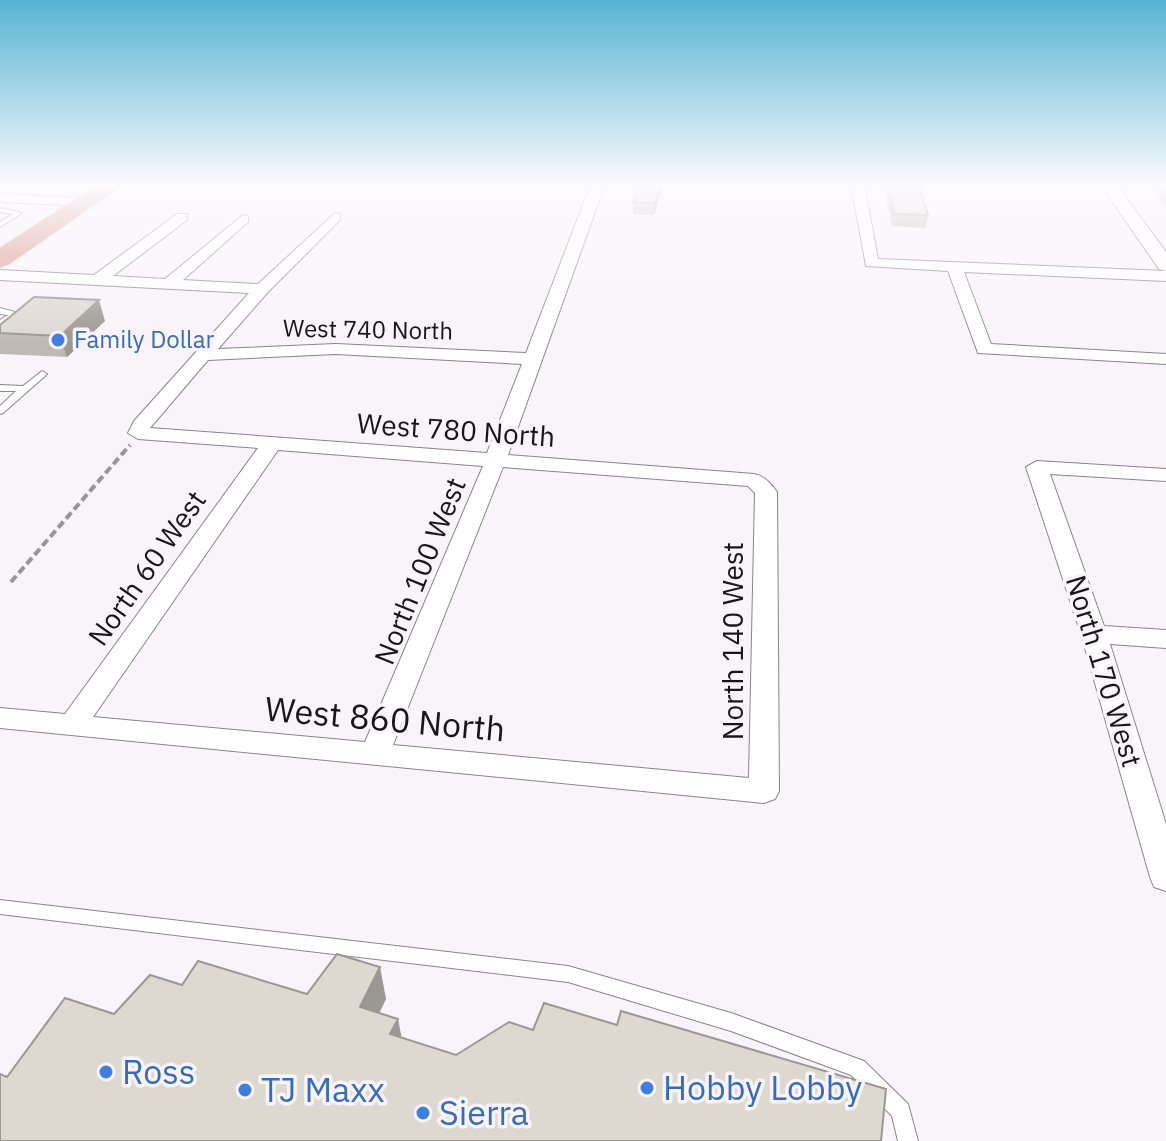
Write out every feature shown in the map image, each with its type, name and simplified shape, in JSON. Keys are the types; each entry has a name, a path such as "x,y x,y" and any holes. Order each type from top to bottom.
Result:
{"highway":[{"path":"0,259 33,237"}],"street":[{"path":"98,280 155,237"},
{"path":"169,284 222,237"},
{"path":"138,433 141,425 262,289 314,237"},
{"name":"North 100 West","path":"375,754 495,461 578,237"},
{"path":"866,237 871,263 1166,276"},
{"path":"1146,237 1166,265"},
{"path":"954,266 984,349 1166,359"},
{"path":"0,275 262,289"},
{"name":"West 740 North","path":"205,355 336,349 531,359"},
{"name":"West 780 North","path":"138,433 731,477 754,480 766,492"},
{"name":"North 60 West","path":"72,725 271,445"},
{"name":"North 170 West","path":"1166,475 1037,467 1094,634 1166,877"},
{"name":"North 140 West","path":"764,791 766,492"},
{"path":"1094,634 1166,639"},
{"name":"West 860 North","path":"0,718 764,791"}],"lane":[{"path":"0,311 15,313 0,324"},
{"path":"0,411 42,374"},
{"path":"0,388 25,389"},
{"path":"0,907 568,974 731,1022 857,1068 901,1111 908,1141"}],"path":[{"path":"11,582 138,433"}],"building":[{"path":"34,297 99,300 60,336 0,333 0,325"},
{"path":"337,954 380,967 360,1007 398,1019 390,1034 456,1055 509,1022 533,1030 544,1003 617,1025 621,1011 886,1089 881,1141 0,1141 0,1074 7,1077 65,998 114,1014 150,975 182,985 198,961 307,994"}],"place":[{"name":"Family Dollar","path":"58,340"},
{"name":"Ross","path":"106,1072"},
{"name":"Hobby Lobby","path":"647,1088"},
{"name":"TJ Maxx","path":"245,1090"},
{"name":"Sierra","path":"423,1113"}]}
